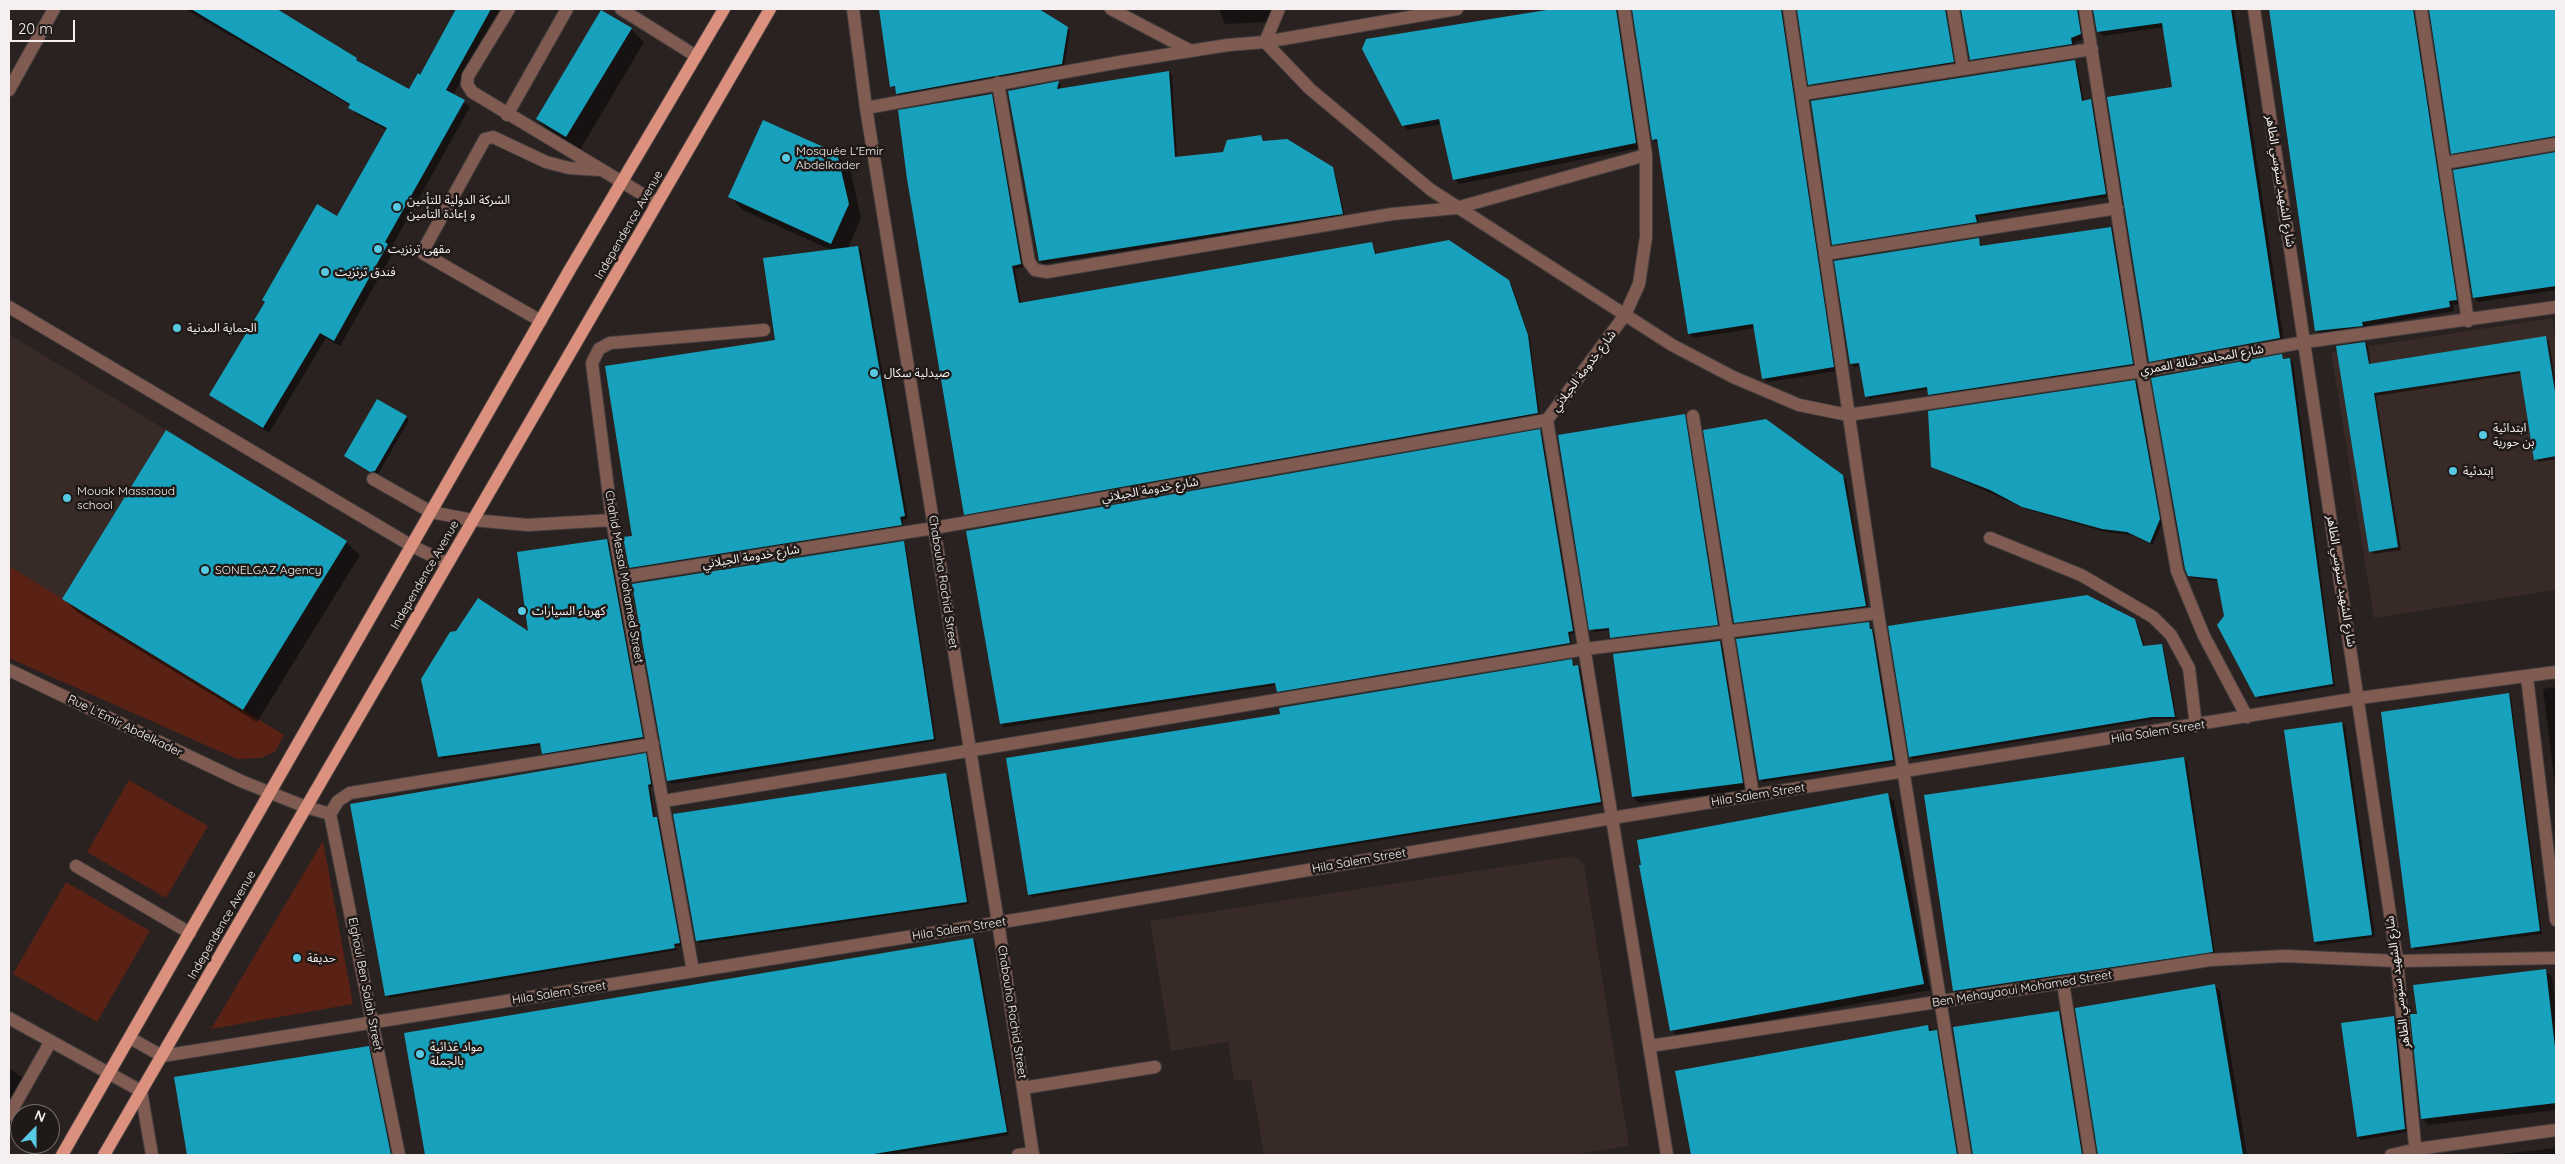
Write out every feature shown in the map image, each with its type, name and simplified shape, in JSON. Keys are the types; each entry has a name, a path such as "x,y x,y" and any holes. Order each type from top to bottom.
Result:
{"main road":[{"name":"Independence Avenue","path":"62,1155 541,321 724,9"},
{"name":"Independence Avenue","path":"104,1155 770,9"}],"street":[{"path":"9,90 54,9"},
{"path":"509,9 468,76 467,84 472,92 507,115 658,203"},
{"path":"507,115 567,9"},
{"path":"621,9 696,56"},
{"name":"Chabouha Rachid Street","path":"853,9 866,108 998,922 1033,1154"},
{"path":"1111,9 1191,51"},
{"path":"1264,42 1279,9"},
{"path":"866,108 998,83 1191,51 1264,42 1457,9"},
{"name":"شارع خدومة الجيلاني","path":"623,577 934,528 1547,420 1626,315 1639,284 1646,237 1646,155 1624,9"},
{"path":"1789,9 1878,613 1965,1155"},
{"path":"1953,9 1963,69"},
{"path":"2085,9 2142,371 2177,571 2204,636 2246,717"},
{"name":"شارع الشهيد سنوسي الطاهر","path":"2254,9 2397,961 2416,1152"},
{"path":"2421,9 2468,321"},
{"path":"1264,42 1310,89 1430,190 1456,208 1672,345 1733,377 1799,405 1848,415"},
{"path":"1802,94 2092,49"},
{"path":"998,83 1029,262 1035,270 1047,272 1392,214 1456,208 1646,155"},
{"path":"541,321 424,254 425,247 485,139 493,137 546,162 561,166 601,170"},
{"path":"2444,163 2556,144"},
{"path":"1825,254 2117,208"},
{"path":"9,307 412,546 447,563"},
{"name":"شارع المجاهد شالة العمري","path":"1848,415 2142,371 2305,342 2468,321 2556,307"},
{"name":"Chahid Messai Mohamed Street","path":"693,972 664,801 612,520 592,363 599,349 610,342 764,330"},
{"path":"1693,416 1753,796"},
{"path":"1547,420 1667,1155"},
{"path":"373,479 431,512 472,520 528,525 612,520"},
{"path":"1990,538 2081,576 2153,617 2171,635 2189,668 2201,725"},
{"path":"664,801 1585,650 1878,613"},
{"name":"Rue L'Emir Abdelkader","path":"9,670 241,782 306,808 330,814"},
{"name":"Hila Salem Street","path":"162,1056 693,972 1612,818 1903,773 2359,698 2556,672"},
{"path":"2526,677 2556,920"},
{"path":"330,814 338,801 350,793 653,744"},
{"name":"Elghoul Ben Salah Street","path":"330,814 374,1023 398,1155"},
{"path":"76,866 190,933"},
{"name":"Ben Mehayaoui Mohamed Street","path":"1650,1046 2210,960 2285,956 2397,961 2556,958"},
{"path":"2063,982 2090,1155"},
{"path":"9,1018 142,1091 152,1155"},
{"path":"130,1038 162,1056"},
{"path":"9,1115 51,1041"},
{"path":"1023,1088 1156,1067"},
{"path":"2391,1155 2556,1130"},
{"path":"1018,1155 1033,1154"}],"shaded area":[{"name":"إبتدئية","path":"2552,318 2556,342 2556,590 2374,618 2331,352"},
{"name":"Mouak Massaoud school","path":"9,334 166,430 62,599 9,566"},
{"path":"9,566 284,735 275,752 261,758 237,759 9,658"},
{"path":"129,780 208,826 166,898 87,852"},
{"path":"323,841 353,1004 211,1029"},
{"path":"1573,856 1584,864 1629,1146 1572,1155 1264,1155 1251,1079 1234,1081 1228,1042 1171,1051 1150,921"},
{"path":"66,882 150,931 97,1022 13,974"}],"building":[{"path":"191,9 277,9 357,58 356,60 409,89 418,73 420,75 456,9 491,9 446,90 465,100 385,242 388,244 334,341 320,333 263,428 209,395 265,302 262,300 317,204 337,216 387,128 348,108 350,104"},
{"path":"879,9 1039,9 1068,27 1062,64 896,94 895,86 890,87"},
{"path":"1553,9 1616,9 1636,143 1453,180 1439,119 1402,126 1362,49 1366,39"},
{"path":"1632,9 1781,9 1834,367 1762,379 1753,324 1688,334 1657,139 1652,140"},
{"path":"1797,9 1945,9 1954,62 1808,85"},
{"path":"1961,9 2077,9 2081,34 2071,38 2072,44 1970,60"},
{"path":"2093,9 2231,9 2280,338 2149,362 2107,97 2172,87 2162,23 2097,32"},
{"path":"2269,9 2413,9 2457,300 2449,301 2450,307 2362,322 2363,326 2315,331"},
{"path":"2429,9 2556,9 2556,136 2451,154"},
{"path":"601,10 632,28 566,137 536,119"},
{"path":"2075,60 2082,101 2091,99 2106,194 1975,215 1977,222 1832,245 1811,101"},
{"path":"1169,71 1175,157 1223,152 1227,140 1261,135 1263,141 1287,139 1333,167 1343,214 1039,261 1008,91 1059,81 1057,89"},
{"path":"992,94 1021,264 1012,266 1019,303 1372,242 1375,254 1449,240 1509,280 1528,335 1538,413 964,515 907,179 898,110"},
{"path":"763,120 837,153 849,204 831,244 728,197"},
{"path":"2556,152 2556,286 2473,298 2453,170"},
{"path":"2111,227 2133,364 1928,395 1927,387 1865,397 1859,363 1850,364 1834,261 1979,238 1980,246"},
{"path":"858,246 905,516 900,517 902,525 629,568 623,537 632,536 605,366 775,340 763,258"},
{"path":"2546,336 2556,398 2556,456 2534,460 2520,371 2374,393 2398,547 2369,552 2336,346 2365,342 2369,364"},
{"path":"2282,354 2283,359 2290,358 2333,684 2255,697 2217,625 2224,616 2217,579 2188,576 2185,569 2151,378"},
{"path":"2135,380 2160,519 2150,543 2127,532 2102,529 2022,507 1990,490 1931,467 1928,411"},
{"path":"377,399 407,416 375,471 370,472 344,456"},
{"path":"1685,414 1718,625 1610,638 1609,628 1589,630 1558,435"},
{"path":"1766,419 1843,475 1866,606 1734,623 1703,430"},
{"path":"1540,429 1573,631 1568,632 1570,643 1277,692 1275,683 1000,724 966,531"},
{"name":"SONELGAZ Agency","path":"166,430 347,541 243,710 62,599"},
{"path":"607,539 643,737 542,754 540,743 438,757 421,679 450,632 456,631 478,598 528,631 517,552"},
{"path":"904,541 934,739 667,781 632,584"},
{"path":"2087,595 2135,619 2143,646 2162,644 2175,717 2152,717 1909,757 1888,626"},
{"path":"1869,622 1870,629 1872,629 1893,760 1759,780 1736,639"},
{"path":"1720,641 1743,783 1632,797 1613,654"},
{"path":"1572,659 1573,666 1578,665 1601,802 1028,895 1006,758 1280,714 1279,708"},
{"path":"2509,693 2540,931 2411,948 2381,712"},
{"path":"2342,722 2372,935 2314,942 2284,730"},
{"path":"646,753 651,784 648,785 653,817 657,817 680,943 674,944 675,948 385,996 350,804"},
{"path":"2184,757 2213,952 1953,991 1924,795"},
{"path":"946,773 967,902 696,941 673,814"},
{"path":"1888,793 1924,984 1670,1031 1639,865 1641,865 1637,840"},
{"path":"973,938 1007,1132 868,1155 425,1155 404,1033"},
{"path":"2546,969 2556,1056 2556,1103 2421,1119 2410,1014 2417,1014 2413,985"},
{"path":"2215,984 2243,1155 2098,1155 2075,1008"},
{"path":"2059,1011 2082,1155 1973,1155 1953,1027"},
{"path":"2394,1016 2405,1129 2357,1137 2341,1023"},
{"path":"1928,1025 1929,1031 1937,1030 1957,1155 1691,1155 1675,1071"},
{"path":"369,1046 391,1155 187,1155 174,1077"}],"place":[{"name":"Mosquée L'Emir Abdelkader","path":"786,158"},
{"name":"الشركة الدولية للتأمين و إعادة التأمين","path":"397,207"},
{"name":"مقهى ترنزيت","path":"378,249"},
{"name":"فندق ترنزيت","path":"325,272"},
{"name":"الحماية المدنية","path":"177,328"},
{"name":"صيدلية سكال","path":"874,373"},
{"name":"ابتدائية بن حورية","path":"2483,435"},
{"name":"إبتدئية","path":"2453,471"},
{"name":"Mouak Massaoud school","path":"67,498"},
{"name":"SONELGAZ Agency","path":"205,570"},
{"name":"كهرباء السيارات","path":"522,611"},
{"name":"حديقة","path":"297,958"},
{"name":"مواد غذائية بالجملة","path":"420,1054"}]}
